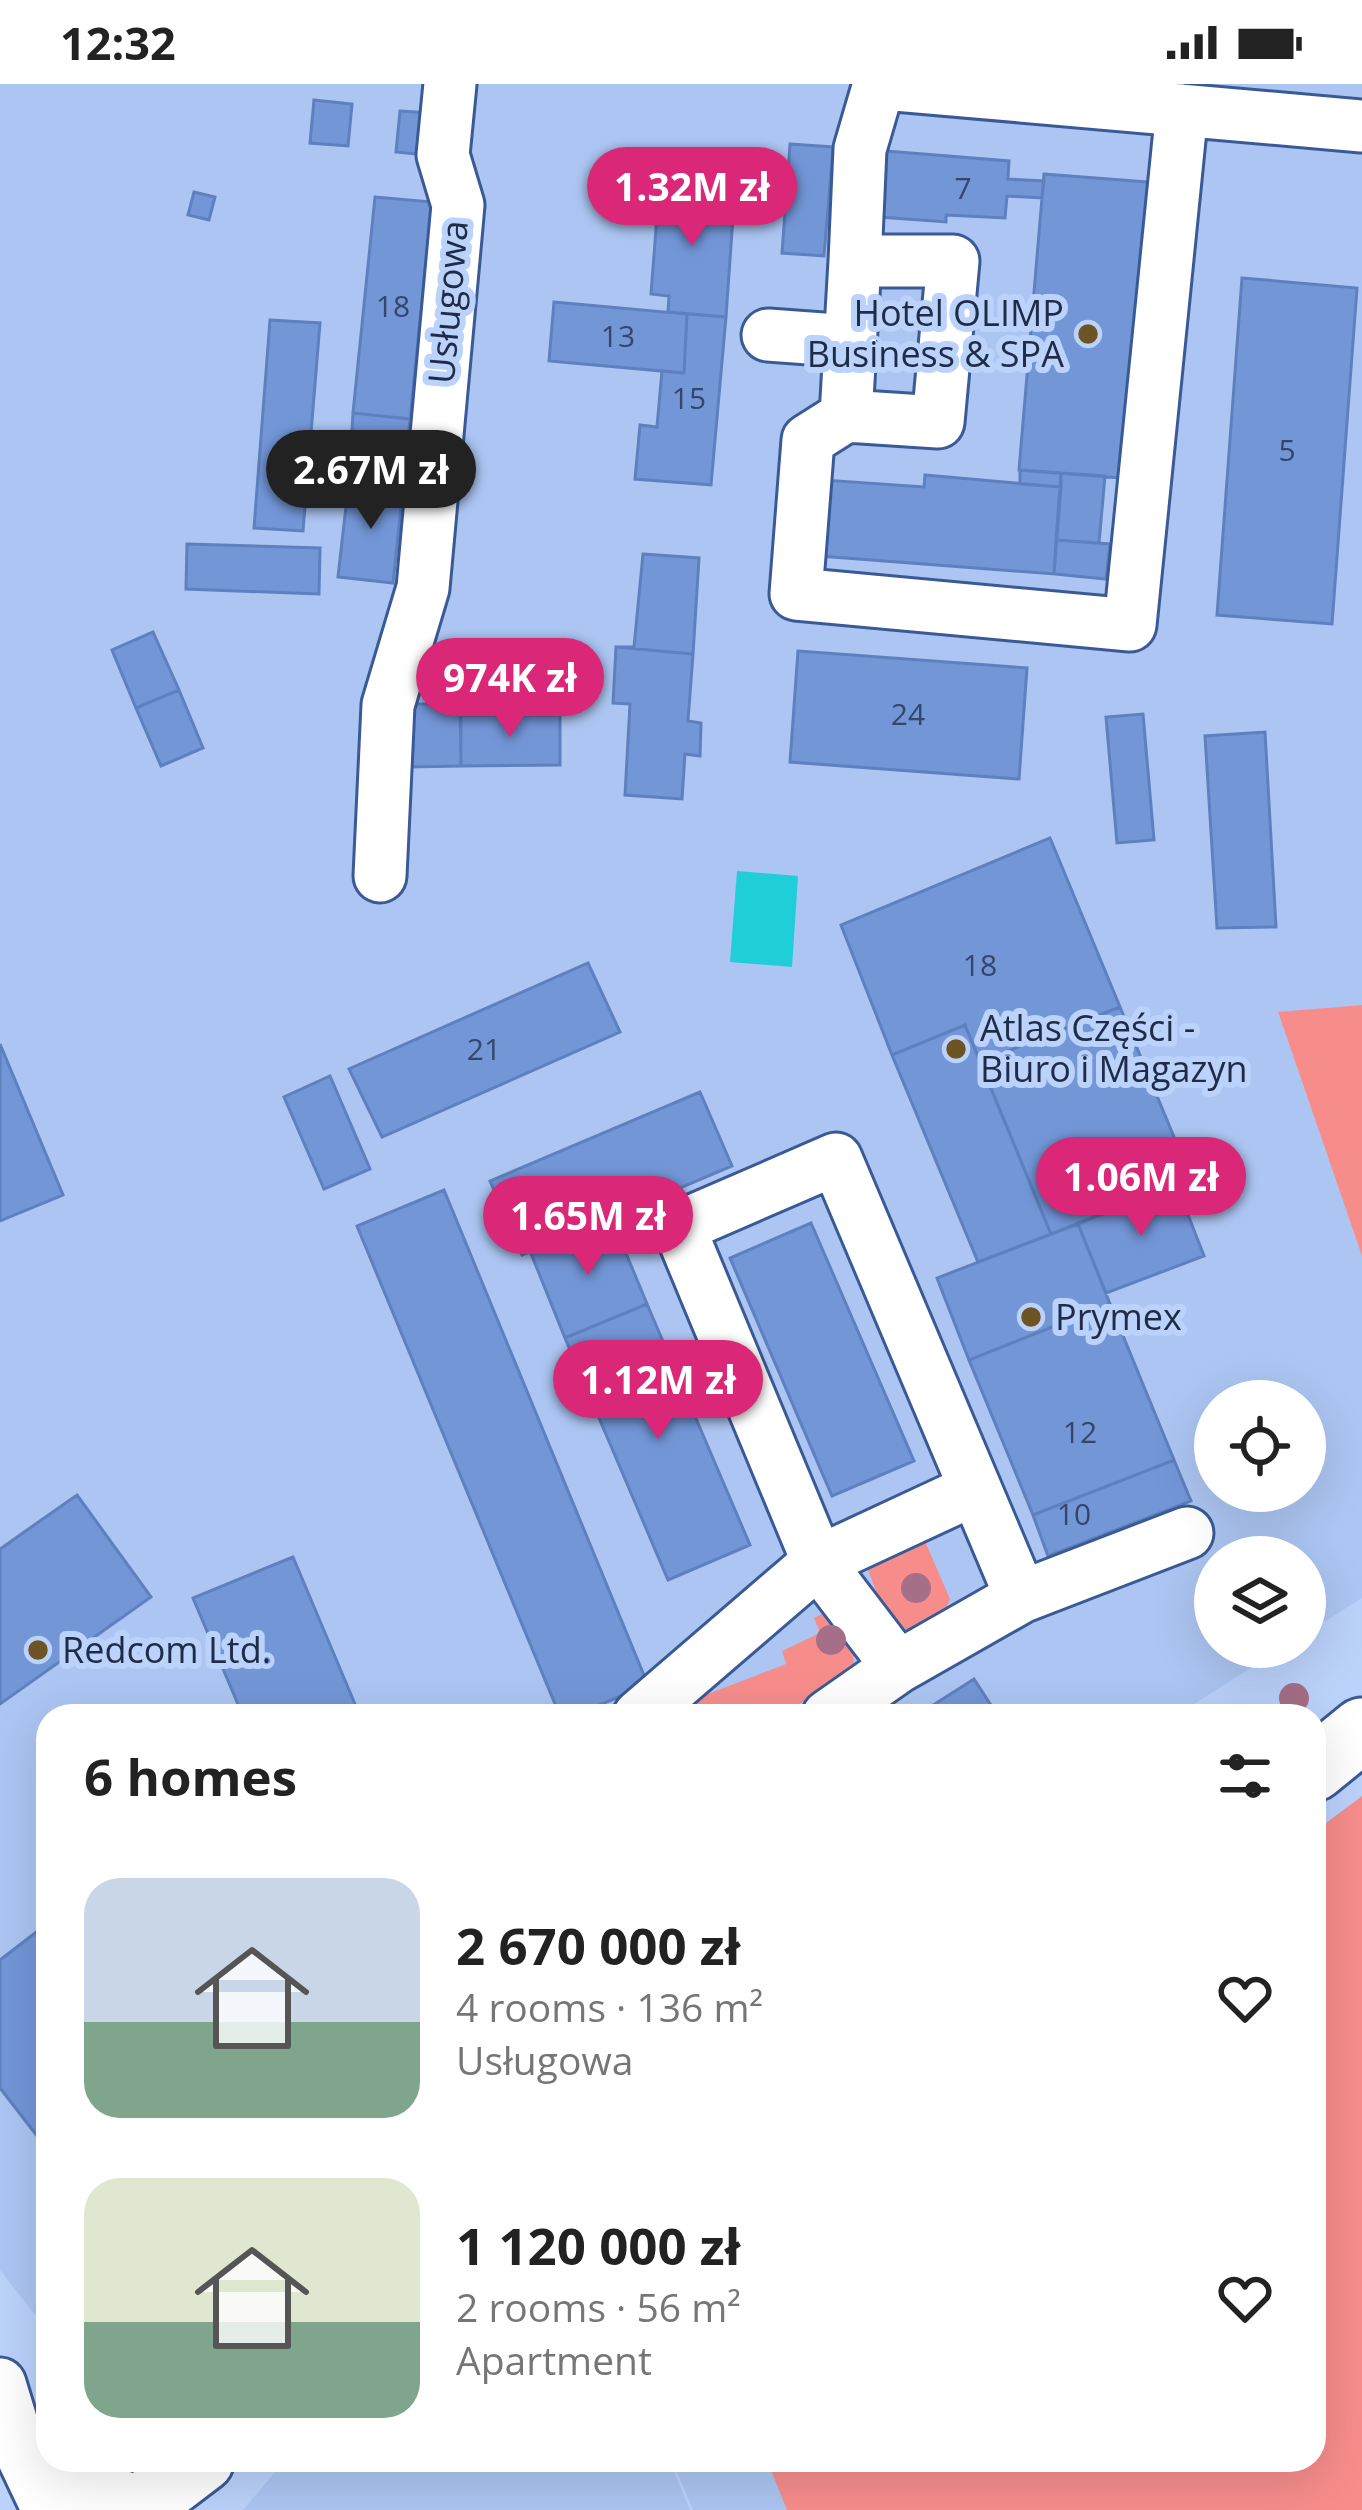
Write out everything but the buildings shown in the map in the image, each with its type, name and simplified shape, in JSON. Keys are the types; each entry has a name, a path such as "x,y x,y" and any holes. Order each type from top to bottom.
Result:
{"main road":[{"path":"1326,1758 1362,1730"},
{"path":"98,2500 171,2472"},
{"path":"202,2510 225,2472"}],"street":[{"name":"Usługowa","path":"380,876 388,705 423,588 458,206 443,155 450,84"},
{"path":"846,416 860,149 882,84 1362,126"},
{"path":"855,261 953,261 938,422 846,416 808,440 796,594 1130,625 1182,110"},
{"path":"768,334 850,341"},
{"path":"898,1667 818,1562 679,1227 836,1159 1021,1597"},
{"path":"653,1704 818,1562 973,1490"},
{"path":"845,1704 898,1667 1021,1597 1187,1533"},
{"path":"0,2372 36,2409"},
{"path":"0,2384 21,2452 36,2461"},
{"path":"53,2472 98,2500"}],"shaded area":[{"path":"0,84 1362,84 1362,1005 1278,1013 1362,1256 1362,1598 1326,1621 1326,1536 1194,1536 1194,1668 1251,1668 1194,1704 36,1704 36,2316 0,2270"},
{"path":"737,871 798,876 792,967 730,962"},
{"path":"1362,1005 1362,1256 1278,1012"},
{"path":"924,1539 950,1599 945,1612 907,1631 881,1604 865,1562"},
{"path":"824,1613 836,1622 853,1653 854,1669 800,1704 697,1704 703,1696 786,1664 782,1651 820,1633 814,1618"},
{"path":"1362,1796 1362,2510 787,2510 772,2472 1326,2472 1326,1823"},
{"path":"275,2472 674,2472 690,2510 243,2510"},
{"path":"677,2472 778,2472 793,2510 693,2510"}],"place":[{"name":"Hotel OLIMP Business & SPA","path":"1088,334"},
{"name":"Atlas Części - Biuro i Magazyn","path":"956,1049"},
{"name":"Prymex","path":"1031,1317"},
{"name":"Redcom Ltd.","path":"38,1650"}]}
